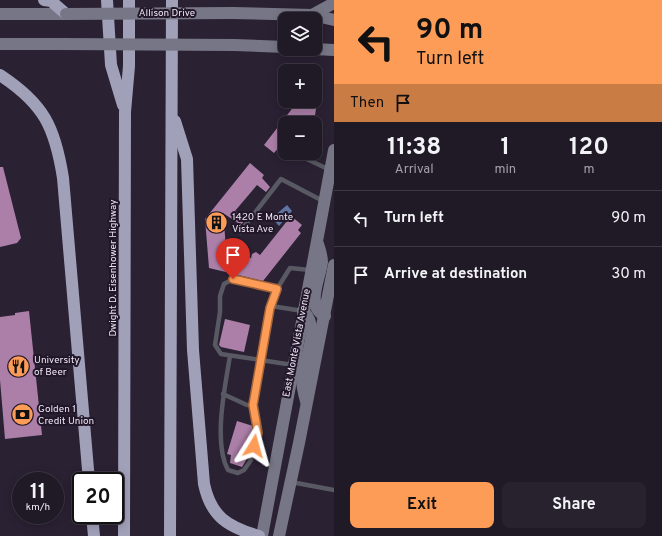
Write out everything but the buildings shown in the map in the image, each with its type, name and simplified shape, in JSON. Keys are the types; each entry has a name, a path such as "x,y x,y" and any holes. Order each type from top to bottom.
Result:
{"highway":[{"path":"44,0 51,1 66,14"},
{"path":"107,0 111,65 125,112"},
{"name":"Dwight D. Eisenhower Highway","path":"124,536 125,112 129,66 129,0"},
{"path":"170,536 172,0"},
{"path":"0,75 20,90 43,114 59,148 64,178 88,472"},
{"path":"171,108 187,159 193,350 204,484 207,500 215,513 245,532 260,536"},
{"path":"93,524 94,536"}],"main road":[{"path":"318,12 334,3"},
{"name":"Allison Drive","path":"0,14 278,14"},
{"name":"Allison Drive","path":"322,17 334,20"},
{"path":"0,44 234,45 278,47"},
{"path":"322,49 334,50"},
{"name":"East Monte Vista Avenue","path":"260,536 334,150"},
{"path":"317,239 322,261 315,304 320,314 327,317"},
{"path":"279,536 327,317 334,265"},
{"path":"303,310 308,315 312,324 302,380 307,406"}],"lane":[{"path":"309,160 330,170"},
{"path":"240,232 281,179 324,202"},
{"path":"230,356 223,394 221,433 224,463 228,470 238,473 244,470 251,460 258,433 253,405 271,306 277,289 290,268 311,270"},
{"path":"277,289 233,279 224,284 220,296 220,312 215,345 221,354 262,362 293,365"},
{"path":"271,306 303,310"},
{"path":"223,394 247,405 253,405"},
{"path":"291,482 334,490"}],"water":[{"path":"287,205 292,211 279,226 272,218"}],"place":[{"name":"1420 E Monte Vista Ave","path":"216,223"},
{"name":"University of Beer","path":"18,366"},
{"name":"Golden 1 Credit Union","path":"22,415"}],"route":[{"path":"233,279 277,289 270,308 262,362 253,405 258,433 254,446"}]}
